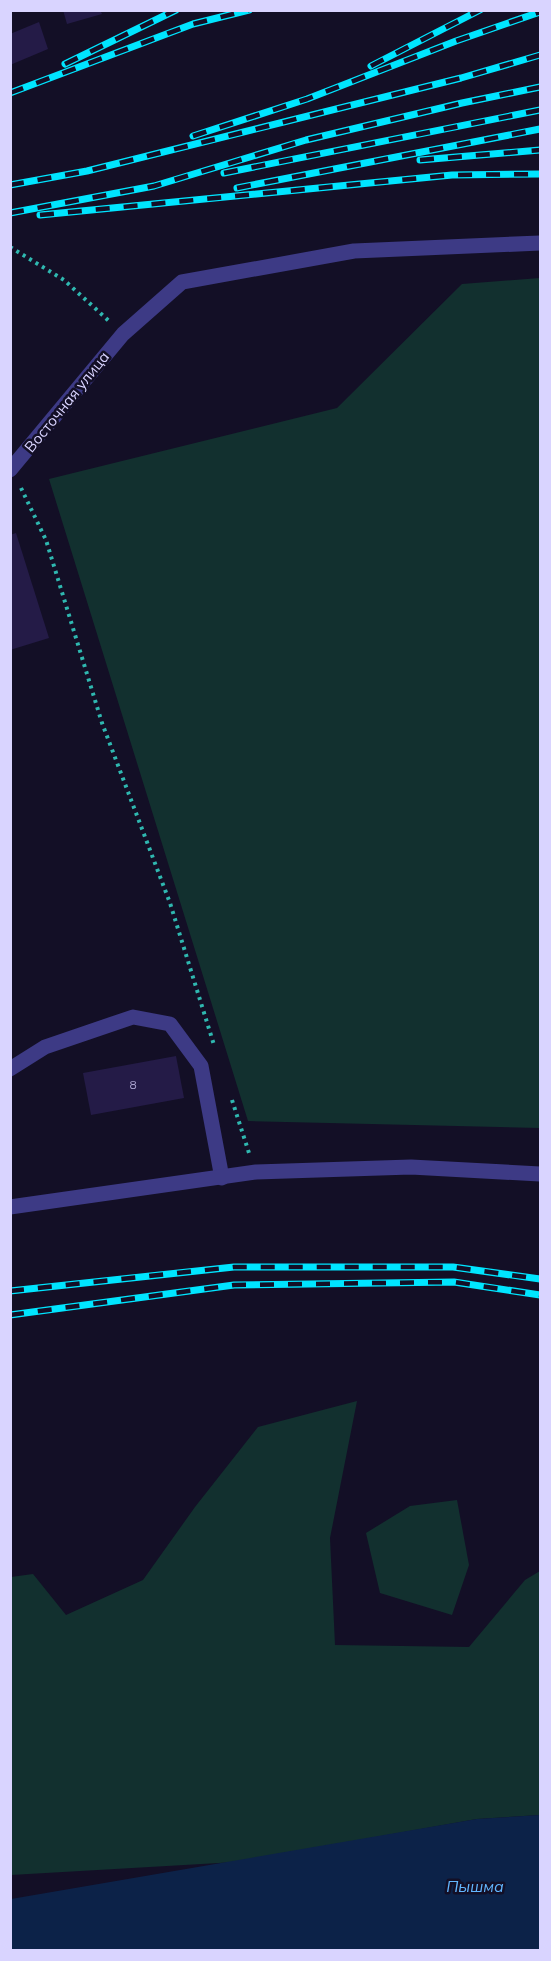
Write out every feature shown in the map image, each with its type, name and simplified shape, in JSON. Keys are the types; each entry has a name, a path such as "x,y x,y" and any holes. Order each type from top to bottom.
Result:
{"street":[{"name":"Восточная улица","path":"11,469 123,334 182,282 354,251 540,243"},
{"path":"10,1069 45,1047 133,1017 170,1024 201,1065 222,1178"},
{"path":"10,1207 255,1173 411,1167 540,1174"}],"path":[{"path":"10,247 64,280 123,334"},
{"path":"11,469 46,540 102,723 171,903 216,1052"},
{"path":"230,1096 255,1173"}],"green space":[{"path":"540,278 540,1128 248,1121 49,479 337,408 462,284"},
{"path":"357,1401 330,1538 335,1645 469,1647 525,1580 540,1571 540,1815 477,1819 236,1862 11,1875 11,1577 33,1574 66,1615 143,1580 195,1507 258,1427"},
{"path":"457,1500 469,1565 452,1615 380,1593 366,1533 410,1506"}],"water":[{"name":"Пышма","path":"540,1815 540,1950 11,1950 11,1899 477,1819"}],"building":[{"path":"63,10 100,10 102,14 67,24"},
{"path":"39,22 48,49 10,65 10,34"},
{"path":"16,533 49,638 10,650 10,535"},
{"path":"176,1056 184,1098 91,1115 83,1073"}],"railway":[{"path":"65,64 176,10"},
{"path":"10,93 193,24 249,10"},
{"path":"371,66 480,10"},
{"path":"193,136 307,99 456,41 540,12"},
{"path":"10,185 87,171 461,78 540,55"},
{"path":"10,213 154,186 306,140 540,87"},
{"path":"224,173 540,110"},
{"path":"237,188 540,129"},
{"path":"420,160 540,150"},
{"path":"40,215 452,175 540,174"},
{"path":"10,1291 234,1267 453,1267 540,1279"},
{"path":"10,1315 234,1285 454,1282 540,1295"}]}
